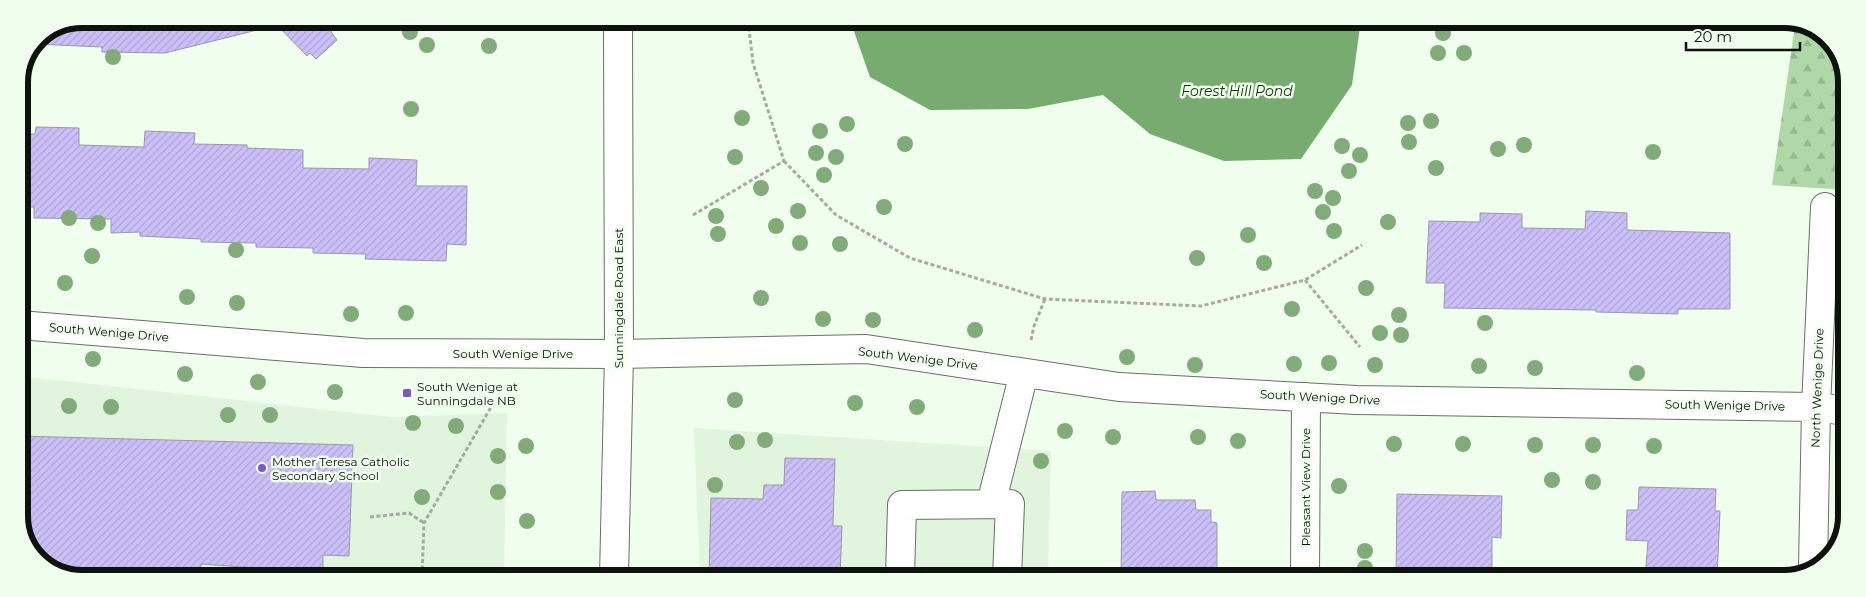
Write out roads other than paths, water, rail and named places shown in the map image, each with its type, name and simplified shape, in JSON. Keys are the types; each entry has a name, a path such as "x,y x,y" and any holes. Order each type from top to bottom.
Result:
{"street":[{"name":"Sunningdale Road East","path":"614,570 619,354 618,28"},
{"name":"North Wenige Drive","path":"1813,561 1816,407 1825,207"},
{"name":"South Wenige Drive","path":"28,326 363,353 619,354 866,349 1119,387 1356,400 1816,407 1838,410"},
{"path":"991,504 1024,373"},
{"name":"Pleasant View Drive","path":"1305,570 1306,397"},
{"path":"900,570 902,505 1010,504 1007,570"}],"water":[{"name":"Forest Hill Pond","path":"853,28 1360,28 1352,85 1301,159 1224,161 1150,134 1103,95 1028,109 930,110 870,77"}],"place":[{"name":"South Wenige at Sunningdale NB","path":"407,393"},
{"name":"Mother Teresa Catholic Secondary School","path":"262,468"}]}
